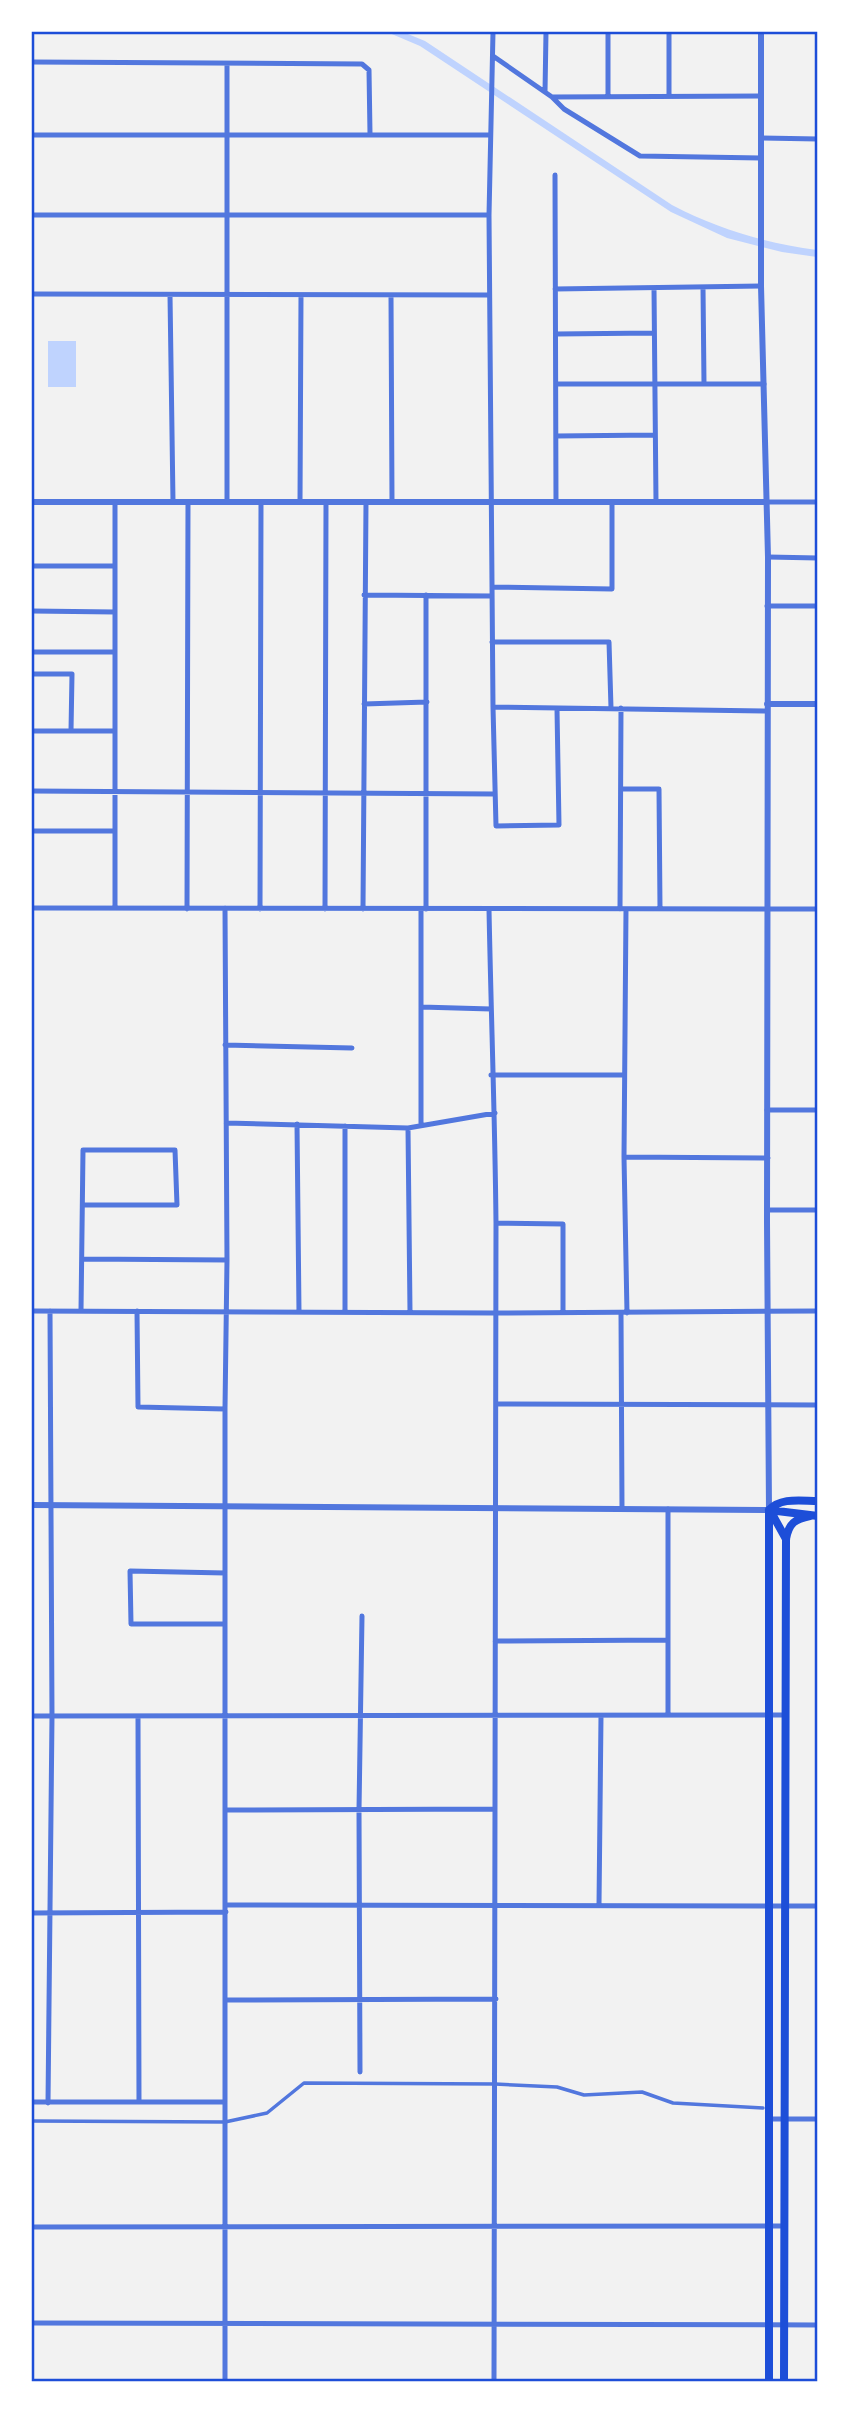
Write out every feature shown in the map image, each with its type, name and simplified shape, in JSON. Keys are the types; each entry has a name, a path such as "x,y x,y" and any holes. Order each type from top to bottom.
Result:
{"main road":[{"path":"769,2382 769,1510 775,1503 785,1501 817,1501"},
{"path":"769,1510 814,1516"},
{"path":"769,1510 786,1539"},
{"path":"784,2382 786,1539 788,1528 796,1519 814,1516"}],"street":[{"path":"493,32 489,295 492,707 496,826 559,825 557,709"},
{"path":"545,92 546,32"},
{"path":"608,32 608,96"},
{"path":"669,32 669,96"},
{"path":"32,1505 769,1510 768,557 761,286 761,32"},
{"path":"493,56 552,97 564,109 640,156 761,158"},
{"path":"32,62 362,64 369,70 370,134"},
{"path":"226,64 227,502"},
{"path":"552,97 761,96"},
{"path":"32,135 490,135"},
{"path":"761,138 817,139"},
{"path":"555,175 555,502"},
{"path":"32,215 489,215"},
{"path":"555,289 761,286"},
{"path":"703,287 704,384"},
{"path":"654,288 656,502"},
{"path":"32,295 489,295"},
{"path":"170,295 173,502"},
{"path":"300,502 301,295"},
{"path":"391,295 392,502"},
{"path":"555,334 654,333"},
{"path":"555,384 764,384"},
{"path":"556,436 655,435"},
{"path":"32,502 817,502"},
{"path":"115,502 115,908"},
{"path":"187,909 188,502"},
{"path":"260,909 261,502"},
{"path":"325,909 326,502"},
{"path":"363,909 366,502"},
{"path":"492,587 612,589 612,502"},
{"path":"768,557 817,558"},
{"path":"32,566 115,566"},
{"path":"364,595 492,596"},
{"path":"421,1125 426,595"},
{"path":"768,606 817,606"},
{"path":"32,611 115,612"},
{"path":"492,642 609,642 611,708"},
{"path":"32,652 115,652"},
{"path":"32,674 72,674 71,731"},
{"path":"365,704 427,702"},
{"path":"492,707 767,708 817,705"},
{"path":"621,708 624,1075 624,1313 620,1404 622,1509"},
{"path":"32,731 115,731"},
{"path":"621,789 659,789 660,909"},
{"path":"32,791 494,794"},
{"path":"32,831 115,831"},
{"path":"32,908 817,909"},
{"path":"225,908 225,2382"},
{"path":"489,909 496,1223 495,2382"},
{"path":"421,1007 491,1009"},
{"path":"225,1045 352,1048"},
{"path":"491,1075 624,1075"},
{"path":"767,1110 817,1110"},
{"path":"226,1123 408,1128 495,1113"},
{"path":"298,1124 299,1312"},
{"path":"345,1126 345,1312"},
{"path":"408,1128 410,1312"},
{"path":"81,1311 83,1150 175,1150 177,1205 83,1205"},
{"path":"624,1157 768,1158"},
{"path":"767,1210 817,1210"},
{"path":"496,1223 563,1224 563,1311"},
{"path":"82,1259 227,1260"},
{"path":"32,1311 817,1311"},
{"path":"48,2102 52,1716 50,1311"},
{"path":"138,1311 138,1408 225,1409"},
{"path":"496,1404 817,1405"},
{"path":"668,1509 668,1716"},
{"path":"225,1573 130,1571 131,1624 225,1624"},
{"path":"360,2072 359,1810 362,1616"},
{"path":"495,1641 668,1640"},
{"path":"32,1716 786,1715"},
{"path":"138,1716 139,2102"},
{"path":"599,1905 601,1716"},
{"path":"225,1810 495,1809"},
{"path":"32,1913 138,1913 360,1905 817,1906"},
{"path":"225,2000 496,1999"},
{"path":"32,2121 225,2122 267,2113 304,2083 557,2087 584,2095 642,2092 673,2103 763,2108"},
{"path":"32,2102 225,2102"},
{"path":"769,2119 817,2119"},
{"path":"32,2227 784,2226"},
{"path":"32,2323 817,2325"}],"water":[{"path":"387,32 403,32 425,41 672,205 742,234 817,250 817,257 782,252 727,238 671,212 420,46"},
{"path":"48,341 76,341 76,387 48,387"}]}
